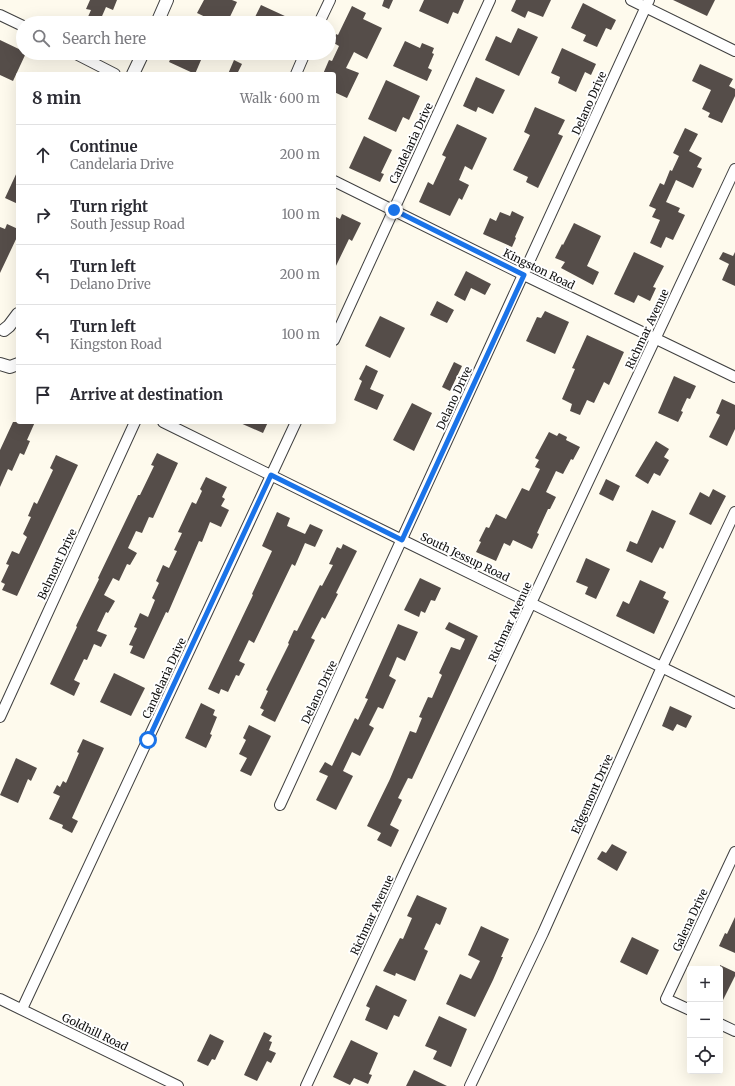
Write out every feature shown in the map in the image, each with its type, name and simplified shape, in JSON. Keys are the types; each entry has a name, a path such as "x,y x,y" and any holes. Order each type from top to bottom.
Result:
{"street":[{"path":"159,16 167,0"},
{"path":"322,16 330,0"},
{"name":"Candelaria Drive","path":"336,336 490,0"},
{"path":"631,0 648,4 735,51"},
{"name":"Delano Drive","path":"280,805 648,4"},
{"path":"0,15 16,23"},
{"path":"88,60 111,72"},
{"path":"134,72 140,60"},
{"path":"297,72 302,60"},
{"name":"Richmar Avenue","path":"306,1086 410,860 735,169"},
{"name":"Kingston Road","path":"336,182 735,377"},
{"path":"2,331 9,326 16,317"},
{"path":"2,331 12,330 16,331"},
{"path":"0,376 13,365"},
{"name":"Belmont Drive","path":"0,717 134,424"},
{"name":"South Jessup Road","path":"167,424 735,703"},
{"name":"Candelaria Drive","path":"22,1009 295,424"},
{"name":"Edgemont Drive","path":"470,1086 543,933 662,667 735,512"},
{"name":"Galena Drive","path":"687,1009 666,999 735,852"},
{"name":"Goldhill Road","path":"0,999 178,1086"},
{"path":"723,1025 735,1031"},
{"path":"154,1086 158,1076"}],"building":[{"path":"90,0 117,0 113,10 106,7 102,16 88,16 91,10 86,9"},
{"path":"204,0 232,0 237,2 230,16 203,16 197,13"},
{"path":"384,0 393,0 389,9 382,6"},
{"path":"424,0 464,0 458,14 453,12 448,24 419,11"},
{"path":"516,0 551,0 543,17 528,11 525,18 511,11"},
{"path":"673,0 715,0 707,16"},
{"path":"583,3 616,20 611,30 606,28 597,47 583,41 586,35 571,28"},
{"path":"261,5 285,16 256,16"},
{"path":"352,6 366,13 363,19 382,28 367,59 354,52 346,68 359,73 347,98 336,93 336,72 324,72 329,60 336,60 336,52 339,46 336,44 336,34 338,35"},
{"path":"518,28 538,37 519,76 485,60 496,36 511,43"},
{"path":"0,40 16,48 16,60 23,60 13,81 0,75"},
{"path":"405,41 420,48 422,43 434,48 432,53 434,54 428,68 432,70 427,81 393,66"},
{"path":"562,48 596,64 591,75 585,72 576,92 558,83 560,77 551,73"},
{"path":"170,60 201,60 196,72 191,72 169,62"},
{"path":"234,60 242,64 238,72 229,72"},
{"path":"700,64 733,79 729,86 735,89 735,96 722,123 708,117 710,113 702,109 711,90 692,81"},
{"path":"476,77 505,90 493,114 478,107 476,112 463,106"},
{"path":"386,80 420,96 409,120 403,117 396,132 368,119"},
{"path":"535,107 565,120 558,134 563,136 538,188 526,182 528,177 513,170 530,135 524,132"},
{"path":"457,124 487,138 472,170 465,166 459,180 469,185 462,200 459,198 450,216 419,202 428,182 433,185 446,157 442,155"},
{"path":"685,128 698,134 689,151 702,158 697,167 702,169 693,188 676,180 666,202 680,208 678,212 685,215 673,240 666,237 661,248 650,243 660,220 652,217 656,209 649,206 660,183 664,185 670,170 672,171 679,156 673,153"},
{"path":"364,136 392,150 381,173 384,174 380,182 349,168"},
{"path":"16,174 16,203 5,198"},
{"path":"512,211 524,217 512,247 483,234 490,218 496,221 500,212 510,216"},
{"path":"342,214 361,223 352,241 349,239 336,266 336,217 340,219"},
{"path":"574,223 601,236 587,266 599,272 593,285 561,268 565,262 555,258"},
{"path":"7,224 16,228 16,239 0,273 0,227 5,229"},
{"path":"634,252 664,266 653,287 656,288 650,301 638,295 634,303 614,294"},
{"path":"723,252 733,256 735,252 735,286 722,280 729,264 719,259"},
{"path":"466,271 491,284 485,295 471,288 465,301 454,295"},
{"path":"437,301 454,310 447,323 430,315"},
{"path":"545,311 569,322 555,354 526,341 537,317 541,318"},
{"path":"380,316 405,328 390,358 365,346"},
{"path":"587,335 624,352 609,385 604,382 594,403 587,400 580,415 570,411 572,404 562,399 575,369 572,368"},
{"path":"454,362 462,366 450,391 442,387"},
{"path":"366,365 378,371 370,389 384,395 377,410 354,400 362,381 359,379"},
{"path":"674,376 696,386 690,399 687,398 678,422 658,413"},
{"path":"722,399 735,405 735,429 727,446 709,437 720,415 716,413"},
{"path":"412,403 432,413 414,451 393,440"},
{"path":"13,422 16,422 16,424 34,424 27,440 30,441 24,455 20,453 12,471 8,469 0,487 0,450"},
{"path":"243,424 267,424 263,433"},
{"path":"549,432 557,436 559,433 567,437 566,440 580,447 573,460 571,459 563,474 556,471 546,492 556,497 550,509 548,509 537,533 539,534 532,549 513,540 510,546 504,543 496,561 476,552 481,542 479,541 486,527 489,528 496,514 506,519 522,488 529,491 540,469 535,467 539,460 535,458"},
{"path":"656,441 669,449 664,457 669,460 660,476 654,473 648,484 635,476"},
{"path":"157,453 178,463 153,518 149,517 142,533 136,531 128,548 137,553 130,565 127,564 119,581 113,578 104,595 115,601 108,613 106,612 97,631 107,635 101,647 94,644 87,660 84,659 74,680 80,683 74,696 50,684 99,579 98,578 138,495 140,495 154,466 151,465"},
{"path":"56,455 78,465 17,596 2,590 5,584 1,582 9,565 6,564 12,551 19,554 27,537 23,534 31,517 28,516 34,502 37,504 53,470 50,468"},
{"path":"206,477 227,487 222,497 225,499 221,506 229,510 221,527 210,522 202,542 199,541 168,613 166,612 144,659 130,653 133,646 129,645 137,628 134,627 140,613 148,617 155,600 152,598 159,583 156,581 163,565 169,568 177,551 174,550 182,533 178,532 192,502 196,504 202,491 200,489"},
{"path":"606,479 620,486 613,501 599,494"},
{"path":"713,489 726,496 711,525 689,514 700,492 709,497"},
{"path":"652,510 676,521 663,549 660,547 652,563 626,551 630,541 637,544"},
{"path":"277,512 290,518 287,526 305,534 310,524 323,530 315,547 305,543 295,566 292,564 254,643 249,640 239,661 245,664 239,676 236,675 228,692 221,689 219,694 208,689 253,595 252,594 272,551 262,546"},
{"path":"343,544 357,551 325,619 322,617 311,638 315,640 275,722 261,715 264,710 260,708 268,691 266,690 289,644 288,643 294,630 297,631 320,585 322,586 333,565 329,564 337,547 341,549"},
{"path":"586,558 610,569 596,599 585,594 588,587 576,582"},
{"path":"420,578 441,588 435,601 431,600 425,613 421,611 419,617 404,610"},
{"path":"640,580 666,592 663,598 669,601 654,634 616,616 623,601 629,604"},
{"path":"449,622 478,636 412,779 408,778 398,798 402,800 390,825 399,830 391,847 377,840 381,833 367,826 390,779 410,731 416,733 422,718 419,717 428,697 432,698 442,675 439,673 451,647 460,650 465,639 445,629"},
{"path":"398,624 418,632 405,661 397,657 389,676 396,680 383,709 378,707 369,725 374,728 360,756 352,752 343,771 353,776 336,810 316,800 328,776 319,772 325,762 332,766 355,718 358,720 368,699 365,698"},
{"path":"114,673 145,688 131,716 100,702"},
{"path":"201,703 215,710 213,715 217,717 210,734 212,735 206,748 185,738"},
{"path":"670,706 692,716 686,728 677,724 673,731 662,726"},
{"path":"249,725 271,736 251,776 240,771 247,758 239,754 246,740 243,738"},
{"path":"83,739 104,748 72,818 78,821 72,833 62,828 63,825 49,819 60,796 53,793 57,785 60,787 63,781 66,783 79,753 77,752"},
{"path":"16,758 37,768 31,781 28,779 18,803 0,795"},
{"path":"612,844 627,852 617,871 597,859 602,851 606,853"},
{"path":"417,895 447,908 440,925 436,923 424,949 428,951 415,981 396,973 395,976 383,971 400,938 403,939 412,918 407,916"},
{"path":"735,917 735,953 719,946 725,933 727,934"},
{"path":"481,926 509,939 493,980 475,1017 446,1004 460,974 471,979 480,961 468,955"},
{"path":"632,937 659,950 647,975 620,962"},
{"path":"723,966 735,972 735,976 723,1000"},
{"path":"376,985 407,1000 399,1017 394,1015 387,1030 365,1020 370,1008 366,1006"},
{"path":"439,1016 467,1029 451,1067 433,1059 437,1051 425,1046"},
{"path":"264,1032 272,1036 269,1041 272,1042 269,1050 276,1053 271,1063 267,1061 257,1081 244,1075"},
{"path":"210,1034 224,1041 215,1060 212,1059 208,1066 197,1061"},
{"path":"351,1040 378,1053 369,1074 372,1075 368,1084 354,1078 350,1085 333,1077"},
{"path":"414,1070 447,1086 406,1086"}],"route":[{"path":"148,740 271,475 402,540 524,275 394,210"}]}
